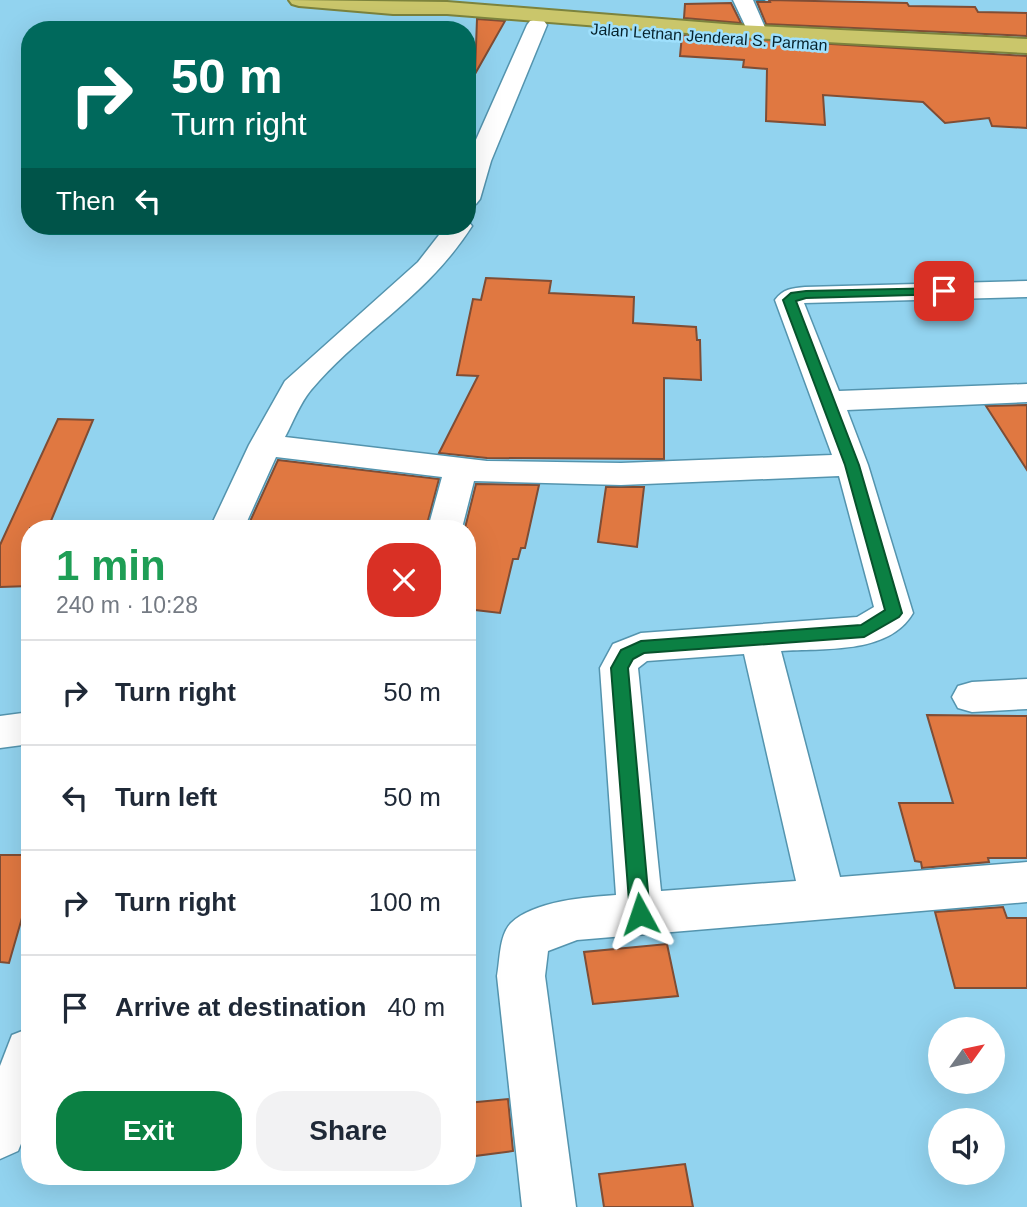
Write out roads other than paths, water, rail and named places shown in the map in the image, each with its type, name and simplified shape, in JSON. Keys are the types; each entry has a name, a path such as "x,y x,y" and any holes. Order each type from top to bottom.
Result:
{"highway":[{"name":"Jalan Letnan Jenderal S. Parman","path":"299,0 393,8 440,16 531,14 757,33 1027,46"},
{"name":"Jalan Letnan Jenderal S. Parman","path":"531,14 1027,57"}],"street":[{"path":"744,3 757,33"},
{"path":"476,170 531,14"},
{"path":"231,520 265,445 296,387 331,351 417,278 446,247 453,235"},
{"path":"640,914 619,668 627,654 641,647 864,631 894,613 852,465 789,300 795,296 1027,289"},
{"path":"828,401 1027,393"},
{"path":"265,445 460,471 621,474 852,465"},
{"path":"447,520 460,471"},
{"path":"759,638 823,899"},
{"path":"972,697 1027,694"},
{"path":"0,732 21,729"},
{"path":"549,1207 521,976 526,939 544,928 577,919 1027,882"},
{"path":"0,1133 21,1076"}],"waterway":[{"path":"755,0 763,0"}]}
